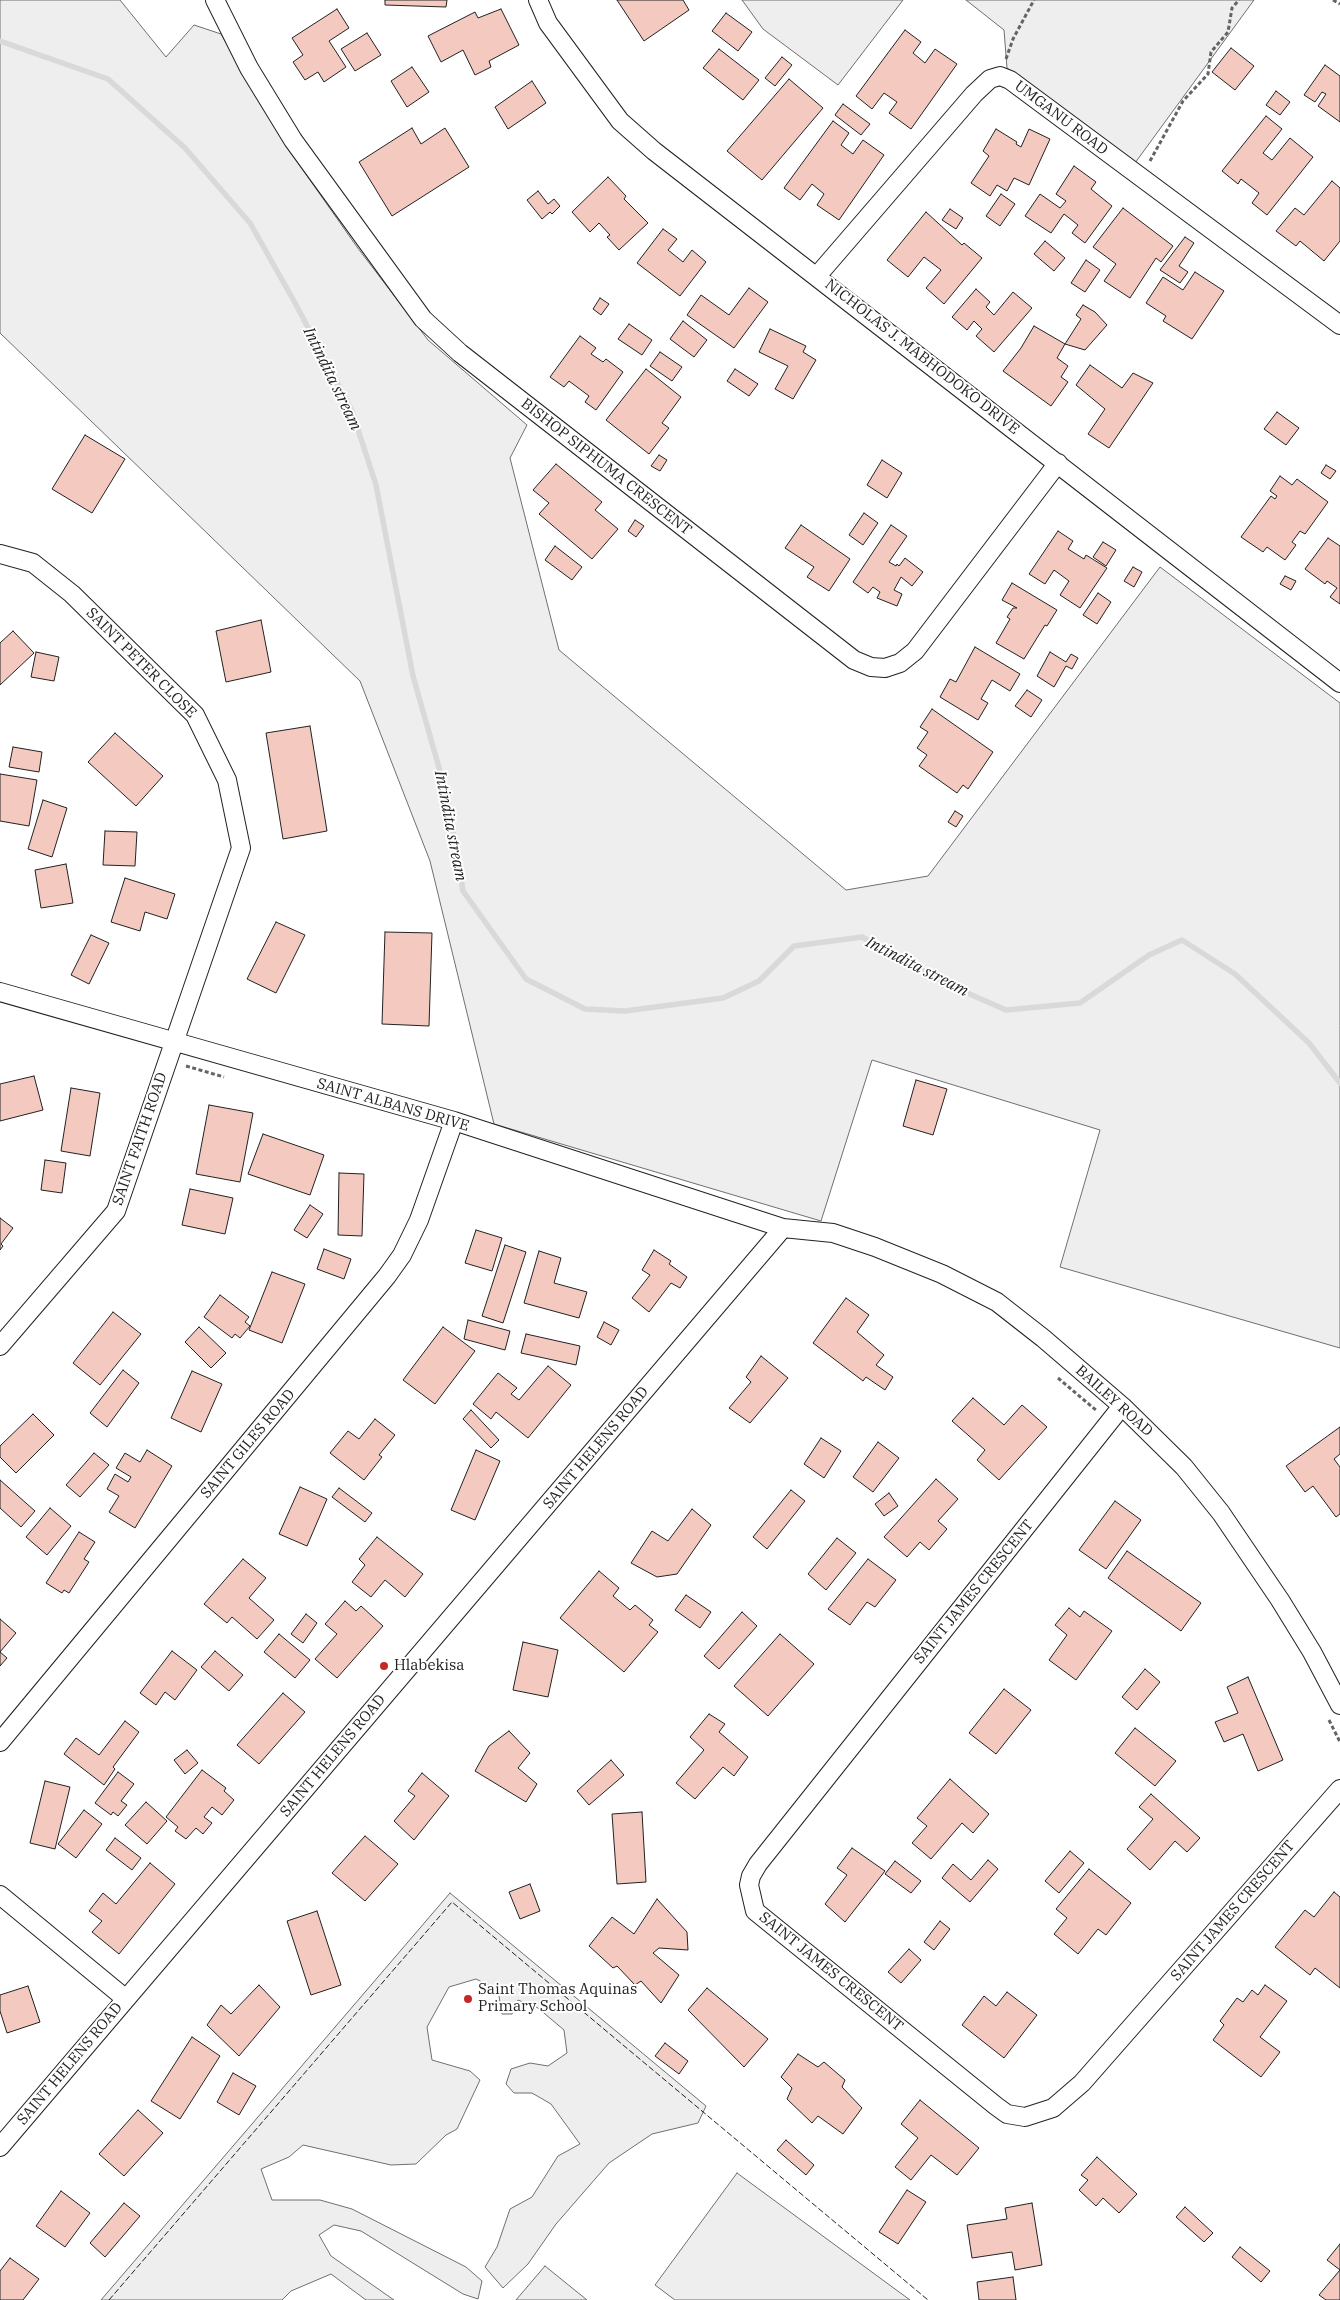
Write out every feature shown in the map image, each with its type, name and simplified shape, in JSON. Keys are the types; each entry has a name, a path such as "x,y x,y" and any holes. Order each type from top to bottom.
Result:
{"street":[{"name":"BISHOP SIPHUMA CRESCENT","path":"215,0 249,68 293,140 423,318 460,354 854,660 871,667 885,668 900,663 915,651 1058,463"},
{"name":"NICHOLAS J. MABHODOKO DRIVE","path":"538,0 548,23 620,121 654,151 1340,683"},
{"name":"UMGANU ROAD","path":"817,276 974,94 990,78 1000,76 1010,80 1340,325"},
{"name":"SAINT PETER CLOSE","path":"0,554 33,564 72,594 195,715 228,780 241,848 174,1042"},
{"name":"SAINT ALBANS DRIVE","path":"0,992 454,1121 784,1228"},
{"name":"SAINT FAITH ROAD","path":"0,1346 116,1211 174,1042"},
{"name":"SAINT GILES ROAD","path":"0,1742 387,1276 402,1255 419,1220 454,1121"},
{"name":"BAILEY ROAD","path":"784,1228 833,1233 875,1246 942,1274 997,1302 1044,1338 1122,1406 1184,1467 1221,1513 1312,1652 1340,1705"},
{"name":"SAINT HELENS ROAD","path":"0,2146 784,1228"},
{"name":"SAINT JAMES CRESCENT","path":"1122,1406 758,1864 751,1876 749,1885 755,1911 996,2106 1007,2114 1025,2117 1053,2108 1082,2083 1340,1789"},
{"path":"0,1895 126,1999"}],"path":[{"path":"1000,76 1013,39 1034,0"},
{"path":"1143,179 1154,153 1183,101 1208,74 1211,52 1228,32 1232,8 1239,0"},
{"path":"1333,0 1340,4"}],"shaded area":[{"path":"0,0 120,0 166,57 194,25 221,34 291,153 357,247 428,340 527,425 510,458 559,650 846,890 928,876 1160,567 1340,703 1340,1348 1060,1267 1100,1130 872,1060 821,1221 494,1124 430,861 360,681 0,333"},
{"path":"742,0 903,0 838,85 763,29"},
{"path":"966,0 1254,0 1135,163 1007,68 1004,30"},
{"path":"450,1893 706,2106 698,2123 652,2134 609,2163 556,2224 528,2264 503,2288 485,2267 497,2247 510,2209 532,2197 558,2156 580,2144 551,2104 532,2093 514,2093 506,2084 511,2069 530,2063 548,2066 567,2053 564,2030 538,2008 518,2000 512,2014 502,2014 498,1990 476,1979 449,1987 427,2027 432,2060 470,2071 480,2080 457,2129 446,2135 416,2164 391,2165 303,2145 289,2157 261,2169 272,2200 320,2200 352,2209 466,2267 482,2281 478,2299 463,2294 361,2231 334,2225 319,2235 331,2256 394,2300 366,2300 331,2274 291,2291 282,2300 101,2300"},
{"path":"737,2173 910,2300 675,2300 655,2285"},
{"path":"545,2266 587,2300 516,2300"}],"building":[{"path":"385,0 447,0 446,7 385,5"},
{"path":"617,0 683,0 689,10 644,41"},
{"path":"337,9 349,28 329,41 346,67 324,82 318,72 305,80 293,62 303,55 292,38"},
{"path":"501,9 519,45 489,61 491,67 475,75 463,50 441,62 428,36 475,12 478,18"},
{"path":"726,13 752,32 738,51 712,31"},
{"path":"905,30 921,42 913,53 925,63 935,49 957,64 911,129 889,113 897,102 884,93 872,109 856,96"},
{"path":"367,33 381,55 355,71 341,49"},
{"path":"1231,48 1254,66 1235,90 1212,72"},
{"path":"719,49 759,80 743,100 703,68"},
{"path":"782,57 792,65 775,86 765,78"},
{"path":"1325,65 1340,76 1340,122 1318,106 1326,94 1322,92 1315,102 1304,95"},
{"path":"412,67 429,92 407,107 391,81"},
{"path":"789,79 823,108 762,180 727,151"},
{"path":"532,81 546,103 508,129 495,107"},
{"path":"1276,91 1290,102 1280,115 1266,105"},
{"path":"843,104 870,124 861,135 835,115"},
{"path":"1266,116 1282,129 1263,153 1272,160 1290,138 1313,157 1267,215 1252,203 1259,193 1241,179 1238,184 1222,171"},
{"path":"833,121 849,133 841,145 853,154 863,140 884,155 839,220 817,205 824,194 812,184 800,200 784,188"},
{"path":"412,128 421,144 445,128 469,167 392,216 359,162"},
{"path":"996,129 1017,142 1016,144 1021,147 1029,129 1050,139 1029,185 1014,178 1007,191 997,185 990,196 971,183 989,156 983,151"},
{"path":"1074,166 1096,182 1091,189 1112,206 1085,243 1072,233 1078,225 1064,214 1051,233 1025,216 1040,194 1060,208 1066,201 1056,194"},
{"path":"608,177 626,196 624,199 648,223 619,250 607,237 610,235 599,223 590,232 572,212"},
{"path":"1332,181 1340,188 1340,241 1324,261 1300,241 1296,246 1276,231 1295,208 1304,215"},
{"path":"538,191 548,204 554,199 560,206 552,214 550,212 542,219 527,200"},
{"path":"1001,194 1015,204 1000,226 986,216"},
{"path":"1123,208 1173,246 1161,262 1156,258 1130,298 1104,281 1116,264 1093,247"},
{"path":"950,209 963,218 956,229 942,220"},
{"path":"926,212 962,245 964,243 982,258 944,304 926,288 941,270 924,257 908,277 887,260"},
{"path":"663,229 677,239 668,250 683,262 692,250 706,262 680,296 637,263"},
{"path":"1185,237 1194,243 1179,266 1188,272 1180,283 1160,270"},
{"path":"1045,241 1065,258 1054,271 1034,254"},
{"path":"1086,260 1100,270 1085,292 1071,283"},
{"path":"1195,272 1224,291 1192,339 1163,321 1166,316 1146,303 1163,277 1183,290"},
{"path":"749,288 768,302 734,348 687,315 701,295 729,315"},
{"path":"976,289 990,302 986,307 994,315 1013,292 1032,308 994,352 976,336 982,329 974,321 967,330 952,317"},
{"path":"600,298 609,304 601,315 593,309"},
{"path":"1083,305 1095,312 1107,325 1085,350 1065,344 1081,319 1076,315"},
{"path":"683,321 707,340 694,357 670,339"},
{"path":"629,324 652,340 642,355 618,339"},
{"path":"1034,326 1065,344 1057,358 1068,366 1061,377 1068,382 1051,406 1003,371 1021,348"},
{"path":"770,329 806,346 803,352 816,360 793,399 775,389 788,366 759,352"},
{"path":"580,336 596,348 591,354 603,362 606,359 623,372 596,410 585,402 589,396 569,381 564,387 550,377"},
{"path":"660,352 682,367 672,381 650,366"},
{"path":"1090,365 1122,388 1133,373 1153,383 1109,448 1088,434 1105,409 1076,385"},
{"path":"646,369 681,397 662,423 669,428 649,454 606,420"},
{"path":"735,369 758,384 749,396 727,381"},
{"path":"1277,412 1299,428 1286,445 1264,429"},
{"path":"85,435 125,459 92,513 52,489"},
{"path":"659,455 667,460 660,471 651,466"},
{"path":"882,460 902,473 887,498 867,485"},
{"path":"556,464 602,502 595,510 618,529 592,559 539,514 549,503 533,490"},
{"path":"1326,465 1336,471 1330,479 1321,473"},
{"path":"1280,476 1292,485 1297,479 1328,502 1305,534 1300,531 1292,542 1296,545 1285,560 1267,547 1263,552 1241,537 1271,496 1275,499 1277,496 1270,491"},
{"path":"864,513 878,523 863,545 849,535"},
{"path":"635,520 644,526 636,537 628,531"},
{"path":"801,525 850,559 829,591 807,577 814,567 785,548"},
{"path":"891,525 907,536 889,562 899,566 905,558 923,572 912,586 901,577 894,590 902,594 897,606 877,598 880,592 873,587 868,593 853,582"},
{"path":"1058,531 1073,541 1068,549 1084,559 1086,555 1107,568 1080,608 1060,595 1069,581 1054,570 1045,584 1029,574"},
{"path":"1328,538 1340,546 1340,604 1330,597 1337,588 1327,581 1325,584 1305,569"},
{"path":"1103,542 1116,550 1106,566 1093,557"},
{"path":"555,546 582,567 572,580 545,560"},
{"path":"1133,567 1142,572 1134,587 1124,581"},
{"path":"1285,576 1296,581 1291,590 1280,584"},
{"path":"1012,583 1057,610 1047,626 1045,625 1024,659 996,643 1010,619 1007,617 1013,608 1017,608 1002,600"},
{"path":"1098,593 1111,602 1097,624 1083,615"},
{"path":"261,620 271,672 226,682 216,631"},
{"path":"13,631 34,653 0,685 0,643"},
{"path":"975,647 1020,674 1010,691 992,680 981,699 988,703 978,720 940,697 950,679 956,682"},
{"path":"36,652 59,657 54,681 31,677"},
{"path":"1050,652 1066,662 1071,654 1078,658 1072,669 1066,666 1054,687 1037,676"},
{"path":"1027,690 1042,700 1031,717 1015,706"},
{"path":"932,709 993,752 968,789 963,785 957,793 919,766 927,755 917,748 928,732 920,727"},
{"path":"310,726 327,831 283,839 266,733"},
{"path":"115,733 163,776 136,806 88,762"},
{"path":"13,747 42,752 39,772 9,767"},
{"path":"0,774 37,780 29,826 0,821"},
{"path":"43,800 67,808 52,857 28,849"},
{"path":"955,811 963,816 956,827 948,822"},
{"path":"105,831 137,832 135,866 103,865"},
{"path":"66,864 73,903 41,908 35,870"},
{"path":"125,878 175,894 167,919 145,912 140,931 111,922"},
{"path":"276,922 305,935 276,993 247,979"},
{"path":"385,932 432,933 429,1026 382,1024"},
{"path":"91,935 109,943 89,984 71,975"},
{"path":"34,1076 43,1110 0,1121 0,1084"},
{"path":"916,1080 947,1089 933,1135 903,1126"},
{"path":"71,1088 100,1093 90,1156 61,1151"},
{"path":"209,1105 253,1113 240,1182 196,1174"},
{"path":"263,1134 324,1155 310,1195 248,1174"},
{"path":"45,1160 66,1163 62,1193 41,1190"},
{"path":"339,1173 364,1174 362,1236 338,1235"},
{"path":"190,1189 233,1198 225,1234 182,1225"},
{"path":"310,1205 323,1214 307,1238 294,1230"},
{"path":"0,1218 13,1228 1,1244 3,1246 0,1250"},
{"path":"476,1230 502,1238 492,1271 465,1263"},
{"path":"505,1245 526,1252 503,1323 482,1316"},
{"path":"324,1249 351,1259 344,1279 317,1269"},
{"path":"654,1250 671,1261 669,1264 687,1277 680,1288 671,1283 649,1312 632,1298 650,1275 642,1270"},
{"path":"539,1251 561,1258 554,1283 587,1292 579,1318 524,1303"},
{"path":"272,1272 305,1284 282,1343 249,1330"},
{"path":"220,1295 249,1317 245,1322 250,1326 240,1338 235,1334 232,1338 204,1317"},
{"path":"846,1298 869,1315 857,1332 884,1355 876,1365 893,1377 885,1390 866,1377 863,1381 813,1343"},
{"path":"113,1312 141,1334 100,1385 73,1363"},
{"path":"468,1320 510,1331 505,1350 464,1339"},
{"path":"604,1322 619,1330 611,1345 597,1337"},
{"path":"199,1327 226,1353 211,1368 185,1342"},
{"path":"443,1327 475,1351 435,1404 403,1380"},
{"path":"526,1334 580,1346 576,1365 521,1353"},
{"path":"761,1356 788,1378 750,1423 729,1408 751,1382 746,1377"},
{"path":"548,1366 571,1385 528,1438 496,1412 491,1419 473,1404 498,1373 517,1388 511,1394 519,1400"},
{"path":"123,1370 139,1383 107,1427 90,1413"},
{"path":"192,1371 222,1384 201,1432 171,1418"},
{"path":"973,1398 1004,1425 1022,1405 1047,1427 999,1480 977,1460 985,1450 952,1421"},
{"path":"471,1410 499,1440 491,1448 463,1419"},
{"path":"33,1414 54,1435 16,1473 0,1457 0,1446"},
{"path":"375,1419 395,1435 379,1455 382,1457 364,1480 330,1453 348,1431 359,1439"},
{"path":"1340,1427 1340,1454 1334,1459 1340,1467 1340,1514 1336,1517 1313,1486 1305,1492 1286,1466"},
{"path":"821,1438 841,1451 824,1478 804,1464"},
{"path":"878,1442 899,1458 873,1492 853,1477"},
{"path":"147,1450 172,1466 135,1528 109,1512 119,1496 107,1489 115,1474 128,1482 131,1477 116,1468 125,1453 140,1462"},
{"path":"476,1450 500,1461 475,1520 451,1510"},
{"path":"94,1453 109,1465 80,1497 66,1485"},
{"path":"936,1479 958,1499 938,1521 947,1529 929,1550 920,1542 907,1557 884,1537"},
{"path":"0,1480 35,1511 21,1527 0,1508"},
{"path":"300,1487 327,1499 307,1546 279,1534"},
{"path":"339,1488 372,1513 365,1522 332,1497"},
{"path":"791,1490 805,1501 767,1549 753,1537"},
{"path":"889,1493 898,1506 884,1516 875,1504"},
{"path":"1115,1501 1141,1520 1106,1569 1079,1550"},
{"path":"50,1508 71,1526 47,1555 26,1537"},
{"path":"692,1509 711,1525 677,1574 657,1577 631,1563 652,1531 668,1541"},
{"path":"79,1532 95,1542 84,1559 89,1562 69,1593 64,1590 62,1593 46,1583"},
{"path":"377,1537 423,1574 405,1597 385,1580 371,1597 352,1582 365,1565 359,1559"},
{"path":"837,1538 856,1553 826,1590 808,1574"},
{"path":"1127,1551 1201,1603 1181,1631 1108,1578"},
{"path":"243,1559 266,1578 249,1598 274,1620 257,1639 232,1617 227,1623 204,1604"},
{"path":"868,1559 896,1580 875,1607 867,1602 850,1625 828,1609"},
{"path":"599,1571 619,1588 613,1596 630,1610 635,1605 653,1620 649,1625 658,1632 624,1672 560,1618"},
{"path":"686,1595 711,1612 700,1628 675,1610"},
{"path":"345,1601 356,1611 361,1606 383,1626 337,1678 315,1659 337,1634 325,1624"},
{"path":"1069,1608 1080,1617 1084,1611 1112,1631 1076,1680 1049,1660 1067,1635 1055,1625"},
{"path":"742,1612 757,1626 719,1669 704,1656"},
{"path":"306,1614 317,1623 303,1643 291,1634"},
{"path":"0,1619 16,1633 0,1652"},
{"path":"279,1634 310,1660 295,1678 264,1652"},
{"path":"780,1634 814,1664 768,1716 734,1686"},
{"path":"523,1642 558,1650 548,1697 513,1690"},
{"path":"172,1651 197,1670 175,1700 165,1692 156,1705 140,1693"},
{"path":"215,1651 243,1675 229,1691 201,1667"},
{"path":"0,1652 7,1658 0,1666"},
{"path":"1145,1669 1160,1682 1137,1710 1122,1697"},
{"path":"1248,1677 1283,1760 1258,1771 1243,1734 1224,1742 1215,1722 1238,1713 1227,1687"},
{"path":"1004,1689 1031,1710 996,1754 969,1733"},
{"path":"283,1693 305,1712 259,1764 237,1745"},
{"path":"709,1714 725,1724 719,1732 748,1757 734,1776 723,1767 695,1799 676,1783 704,1750 690,1737"},
{"path":"125,1721 139,1732 113,1767 115,1769 104,1785 64,1754 76,1738 99,1755"},
{"path":"1135,1728 1176,1761 1155,1786 1115,1753"},
{"path":"509,1731 530,1753 518,1768 537,1784 526,1802 475,1771 489,1746"},
{"path":"187,1750 198,1763 185,1774 174,1760"},
{"path":"611,1760 624,1775 589,1805 577,1791"},
{"path":"202,1770 226,1788 224,1791 234,1800 222,1815 212,1807 204,1817 212,1823 203,1834 196,1828 186,1839 175,1831 178,1827 166,1817"},
{"path":"118,1772 134,1784 121,1801 127,1805 118,1816 113,1812 111,1815 95,1803"},
{"path":"422,1773 449,1796 414,1840 394,1821 415,1796 408,1791"},
{"path":"950,1779 989,1814 973,1833 962,1823 931,1859 912,1843 927,1826 917,1818"},
{"path":"45,1781 70,1787 55,1849 30,1843"},
{"path":"1151,1794 1200,1838 1187,1852 1175,1841 1150,1870 1127,1849 1153,1819 1139,1807"},
{"path":"146,1802 167,1821 147,1844 125,1825"},
{"path":"84,1810 102,1824 76,1858 58,1844"},
{"path":"642,1812 646,1882 617,1884 612,1814"},
{"path":"365,1836 398,1864 365,1901 332,1873"},
{"path":"115,1838 141,1858 132,1870 106,1850"},
{"path":"852,1848 885,1871 845,1922 825,1904 847,1875 837,1868"},
{"path":"1070,1851 1084,1863 1059,1893 1045,1881"},
{"path":"988,1860 998,1869 970,1902 942,1878 953,1864 971,1880"},
{"path":"895,1861 921,1881 911,1893 885,1874"},
{"path":"150,1863 175,1884 119,1954 92,1932 102,1921 89,1911 103,1893 116,1904"},
{"path":"1089,1869 1131,1903 1106,1935 1098,1929 1078,1954 1054,1934 1067,1918 1056,1909"},
{"path":"530,1884 540,1911 520,1919 509,1892"},
{"path":"1334,1892 1340,1897 1340,1988 1315,1968 1310,1975 1275,1947 1305,1910 1314,1917"},
{"path":"657,1899 687,1932 688,1950 659,1948 653,1953 679,1975 661,2003 641,1981 635,1985 617,1966 613,1968 589,1946 612,1917 634,1934"},
{"path":"317,1911 341,1985 311,1995 287,1921"},
{"path":"940,1921 950,1929 934,1950 924,1942"},
{"path":"909,1949 921,1960 901,1983 888,1972"},
{"path":"259,1985 280,2007 239,2056 207,2025 221,2005 231,2014"},
{"path":"1265,1985 1287,2001 1260,2037 1280,2052 1261,2077 1213,2040 1224,2025 1220,2021 1237,1998 1243,2002 1252,1990 1258,1995"},
{"path":"28,1986 40,2022 7,2033 0,2011 0,1995"},
{"path":"707,1988 768,2039 744,2067 688,2010"},
{"path":"1007,1992 1037,2015 1004,2058 962,2025 984,1996 996,2006"},
{"path":"192,2037 220,2056 180,2119 151,2101"},
{"path":"665,2043 688,2061 679,2074 655,2056"},
{"path":"798,2054 818,2067 824,2062 845,2080 842,2087 862,2108 843,2134 818,2116 812,2123 787,2099 792,2088 781,2077"},
{"path":"233,2073 256,2086 239,2115 217,2102"},
{"path":"920,2100 979,2148 957,2175 931,2155 911,2180 895,2167 918,2138 901,2124"},
{"path":"138,2110 163,2133 124,2176 99,2154"},
{"path":"786,2140 814,2165 806,2175 777,2150"},
{"path":"1097,2157 1137,2194 1119,2213 1103,2198 1096,2206 1079,2190 1088,2180 1081,2175"},
{"path":"907,2190 926,2202 898,2244 879,2232"},
{"path":"61,2191 90,2213 65,2247 36,2226"},
{"path":"124,2203 140,2216 105,2257 90,2243"},
{"path":"1032,2203 1042,2265 1015,2270 1012,2252 972,2258 967,2225 1007,2219 1005,2208"},
{"path":"1185,2207 1213,2233 1204,2242 1176,2217"},
{"path":"1340,2244 1340,2270 1327,2260"},
{"path":"1240,2247 1270,2271 1261,2282 1232,2257"},
{"path":"10,2258 39,2279 23,2300 0,2300 0,2271"},
{"path":"1340,2270 1340,2300 1326,2300 1319,2295"},
{"path":"1013,2277 1016,2300 979,2300 977,2282"}],"waterway":[{"name":"Intindita stream","path":"0,41 108,79 185,148 250,223 294,301 352,411 376,485 413,676 447,796 463,891 526,979 585,1009 625,1011 723,998 759,981 794,946 862,937 949,985 1006,1010 1080,1003 1149,955 1182,940 1235,974 1309,1043 1340,1083"}],"fence":[{"path":"109,2300 452,1902 928,2300"}],"place":[{"name":"Hlabekisa","path":"384,1666"},
{"name":"Saint Thomas Aquinas Primary School","path":"468,1999"}]}
